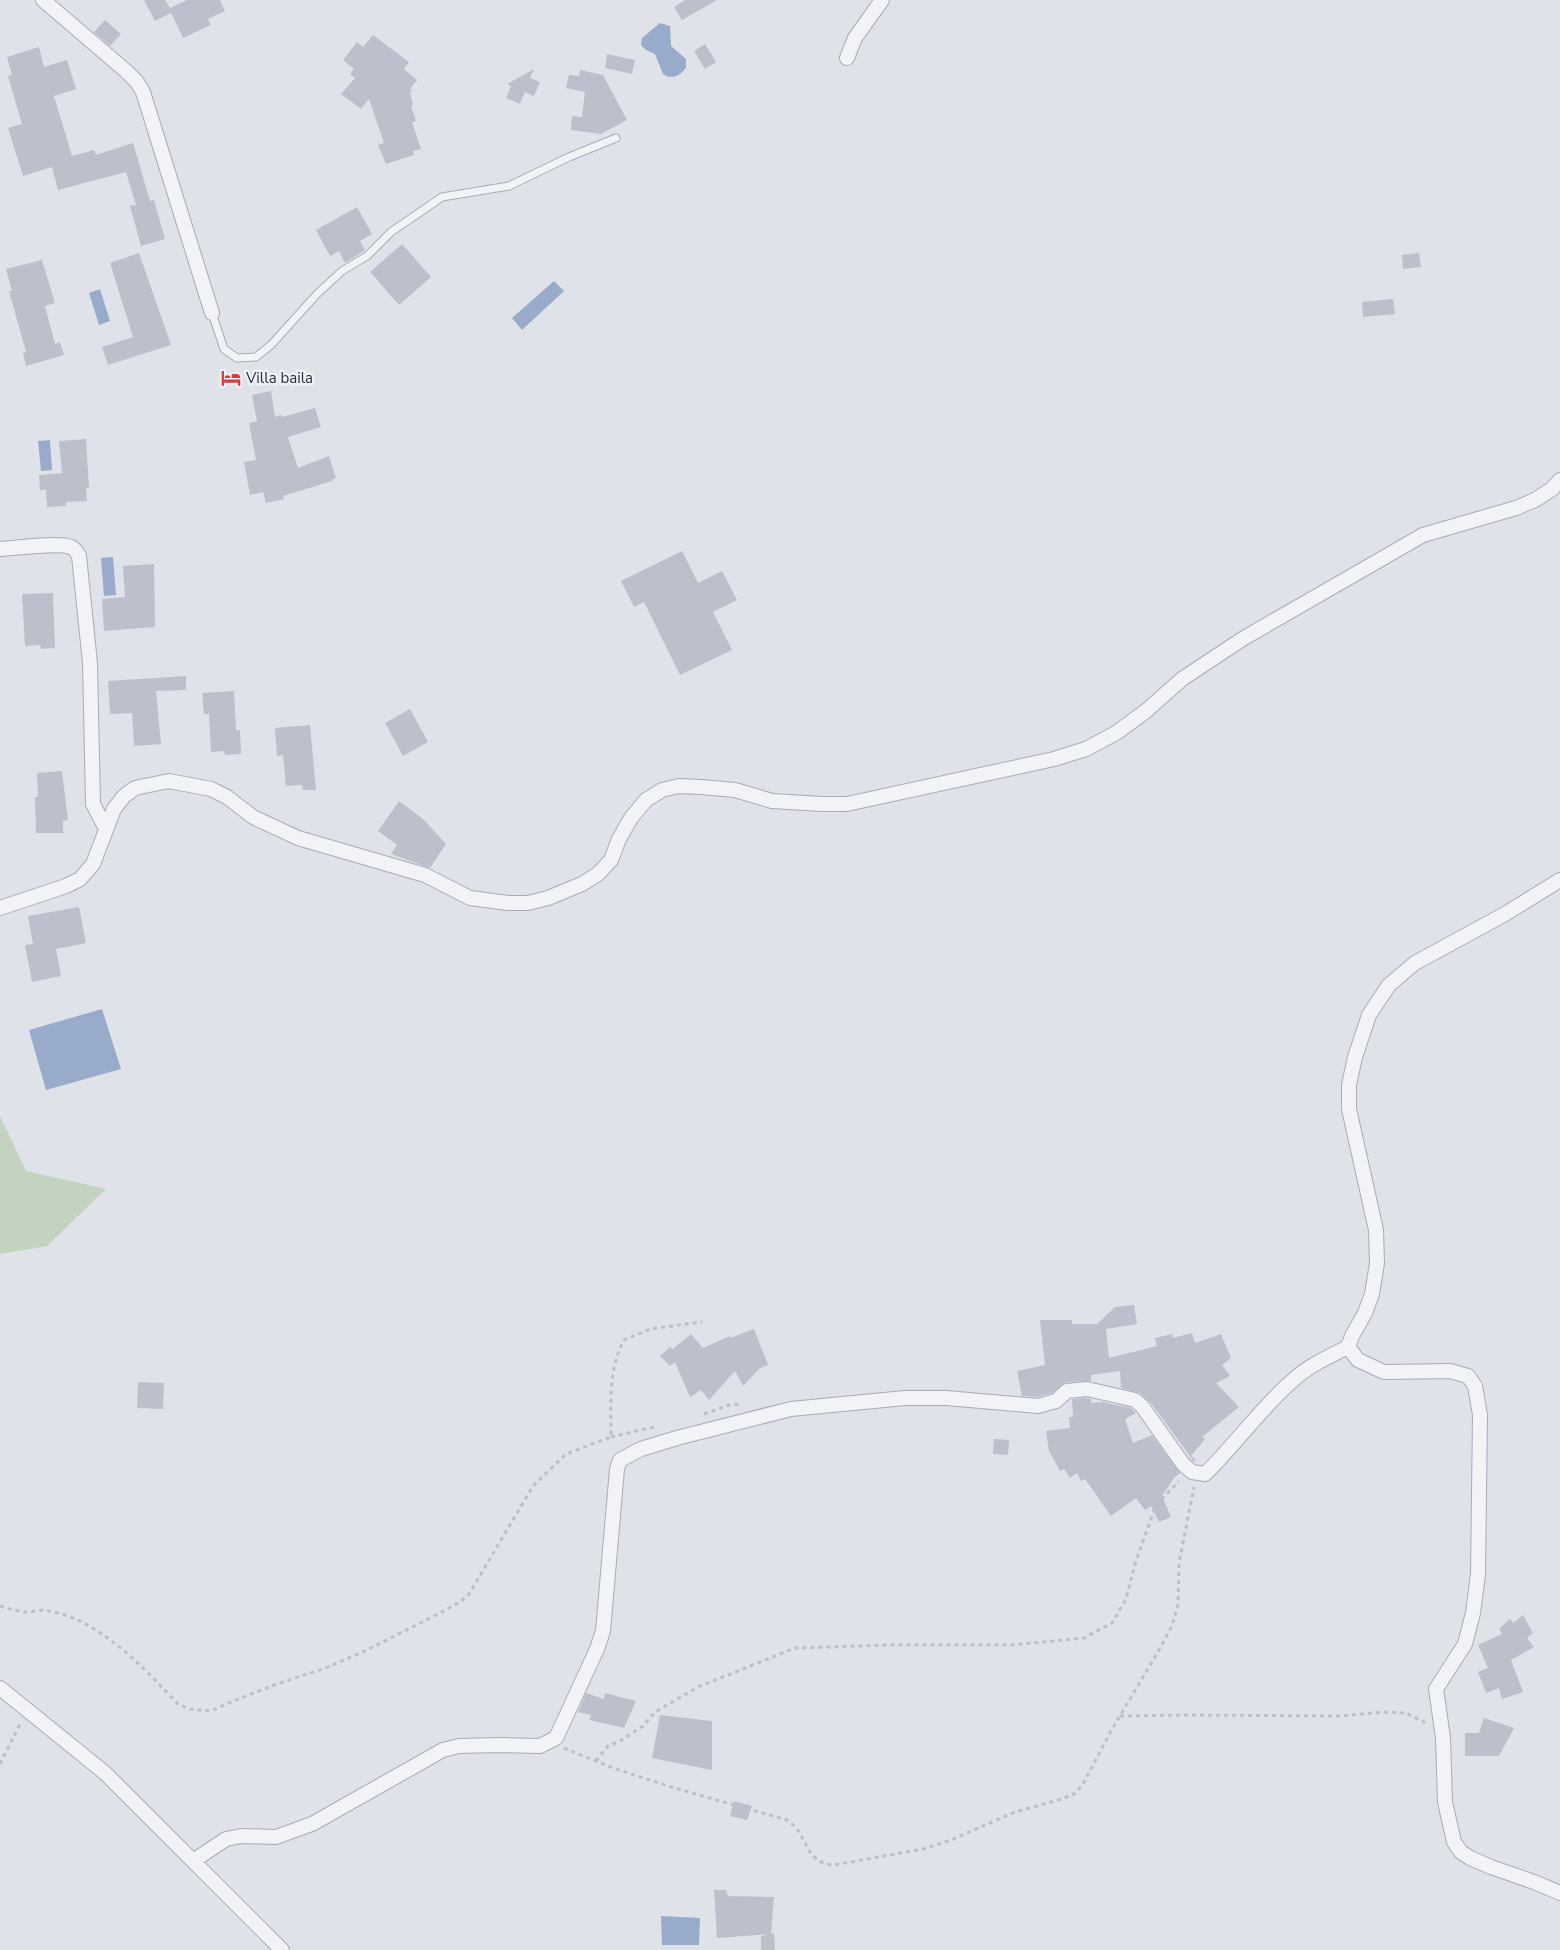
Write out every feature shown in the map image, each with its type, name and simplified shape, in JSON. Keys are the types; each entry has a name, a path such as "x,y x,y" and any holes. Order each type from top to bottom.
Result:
{"street":[{"path":"43,0 126,71 137,82 143,92 212,313"},
{"path":"847,58 855,38 882,0"},
{"path":"0,908 66,886 80,879 93,864 106,829 119,802 124,796 135,788 170,781 210,789 227,797 253,817 298,838 425,876 470,898 508,903 528,903 548,898 574,888 598,874 611,860 631,818 646,800 662,790 679,786 701,786 734,790 772,801 847,804 1054,759 1086,749 1116,733 1146,711 1182,679 1244,638 1423,535 1516,508 1536,500 1560,480"},
{"path":"0,549 65,546 76,550 79,556 90,663 93,804 106,829"},
{"path":"193,1861 226,1839 241,1836 276,1837 312,1824 443,1750 460,1746 540,1746 556,1738 579,1690 603,1631 617,1469 620,1460 635,1452 677,1438 790,1410 905,1398 946,1398 1038,1406 1056,1401 1067,1391 1087,1389 1135,1400 1142,1406 1183,1464 1194,1473 1205,1474 1292,1380 1317,1363 1348,1347 1372,1294 1377,1263 1376,1230 1349,1109 1349,1085 1355,1057 1369,1015 1389,985 1415,963 1505,914 1560,880"},
{"path":"1348,1347 1358,1360 1384,1372 1455,1372 1468,1376 1475,1386 1480,1415 1478,1574 1473,1613 1465,1644 1436,1689 1444,1738 1445,1802 1454,1842 1461,1852 1491,1867 1534,1882 1560,1894"},
{"path":"0,1688 105,1772 282,1950"}],"lane":[{"path":"212,313 224,349 237,358 256,357 271,345 318,294 342,272 367,256 391,232 442,197 509,186 616,138"}],"path":[{"path":"0,1606 25,1612 48,1610 88,1626 116,1645 178,1704 190,1709 211,1712 277,1684 323,1669 438,1614 460,1602 469,1594 534,1486 566,1454 611,1437 612,1382 615,1360 624,1340 650,1329 702,1322"},
{"path":"550,1742 596,1761 671,1787 787,1820 798,1830 816,1861 824,1865 834,1866 922,1849 951,1840 1014,1812 1074,1794 1090,1774 1098,1754 1172,1626 1178,1605 1179,1564 1194,1473"},
{"path":"596,1761 608,1746 622,1740 643,1726 655,1712 698,1687 795,1648 890,1645 1012,1645 1084,1638 1112,1623 1126,1599 1135,1564 1156,1505 1177,1482 1194,1473"},
{"path":"0,1764 27,1710"},
{"path":"1120,1716 1187,1714 1340,1716 1406,1713 1435,1728 1444,1738"}],"green space":[{"path":"0,1116 26,1171 106,1189 47,1246 0,1254"}],"water":[{"path":"660,23 670,26 671,46 686,59 686,67 676,76 669,77 663,74 655,54 646,50 641,45 642,38"},
{"path":"554,281 564,291 522,330 512,318"},
{"path":"100,289 110,321 99,325 89,293"},
{"path":"50,440 52,470 41,471 38,441"},
{"path":"113,557 116,595 104,596 101,558"},
{"path":"102,1009 121,1069 46,1090 29,1030"},
{"path":"661,1916 700,1918 699,1945 662,1945"}],"building":[{"path":"144,0 165,0 170,8 187,0 220,0 225,11 208,19 211,25 183,38 171,13 155,21"},
{"path":"685,0 717,0 682,20 674,7"},
{"path":"105,20 121,34 110,46 94,32"},
{"path":"373,35 409,62 404,69 417,80 410,89 412,91 410,93 413,105 411,106 416,121 412,122 421,149 413,151 414,155 386,164 378,145 384,143 369,99 361,109 341,94 355,78 350,74 354,69 343,60 357,42 363,47"},
{"path":"705,44 716,62 705,69 694,51"},
{"path":"39,47 44,67 67,60 76,89 54,96 72,156 94,150 96,155 133,143 150,201 154,200 165,239 141,246 130,206 136,205 126,172 58,190 52,167 23,176 8,128 22,124 8,76 12,75 7,57"},
{"path":"607,54 635,60 632,74 605,68"},
{"path":"534,69 530,78 540,82 534,96 525,92 520,104 506,98 511,86 507,84"},
{"path":"580,70 603,75 627,120 601,134 571,130 572,116 582,117 585,92 566,88 569,75 579,76"},
{"path":"357,207 372,234 360,241 365,250 345,263 339,251 330,256 316,230"},
{"path":"402,244 431,277 399,305 370,272"},
{"path":"139,253 171,345 108,365 102,347 133,337 110,263"},
{"path":"1419,253 1421,267 1403,269 1402,255"},
{"path":"42,260 55,303 45,306 55,344 60,342 64,355 26,366 23,353 26,352 9,291 12,291 6,269"},
{"path":"1393,299 1395,314 1363,317 1362,302"},
{"path":"271,391 275,417 281,415 282,417 315,408 321,427 288,437 298,468 329,456 336,478 332,481 283,496 284,499 266,503 263,492 250,495 244,462 256,460 249,423 257,421 252,395"},
{"path":"86,439 89,488 86,488 87,501 66,502 66,506 47,507 46,490 40,490 39,475 62,473 59,441"},
{"path":"682,551 698,583 722,571 737,600 713,612 732,650 680,675 644,602 634,607 621,581"},
{"path":"154,564 155,627 104,631 102,599 125,597 123,566"},
{"path":"53,593 55,648 41,649 40,645 25,646 22,594"},
{"path":"186,676 186,690 156,691 161,744 134,746 132,713 110,714 108,681"},
{"path":"234,691 236,730 240,730 241,754 225,755 224,751 211,752 209,714 204,714 202,693"},
{"path":"410,709 428,742 403,756 385,723"},
{"path":"310,725 316,790 303,790 302,785 286,786 283,755 277,756 275,728"},
{"path":"62,771 68,820 63,821 63,833 36,833 35,797 38,797 37,773"},
{"path":"399,801 423,819 446,844 430,868 391,854 397,845 378,831"},
{"path":"79,907 86,943 56,949 61,976 32,982 25,945 33,944 28,916"},
{"path":"1134,1305 1137,1324 1106,1329 1109,1358 1157,1346 1155,1338 1172,1334 1173,1338 1192,1333 1195,1343 1221,1334 1231,1358 1222,1365 1230,1376 1216,1383 1239,1407 1202,1437 1205,1439 1191,1456 1196,1460 1194,1462 1152,1404 1140,1393 1121,1388 1120,1371 1091,1375 1091,1381 1066,1382 1052,1393 1037,1397 1022,1396 1017,1371 1045,1365 1040,1320 1072,1320 1072,1324 1097,1324 1115,1307"},
{"path":"754,1329 768,1365 760,1368 743,1386 735,1371 709,1400 701,1390 690,1397 675,1362 670,1366 660,1356 670,1347 673,1349 691,1334 703,1348 730,1336 730,1338"},
{"path":"138,1382 164,1383 163,1409 137,1408"},
{"path":"1072,1399 1091,1399 1091,1403 1102,1402 1131,1408 1136,1413 1125,1419 1133,1443 1152,1435 1180,1473 1174,1478 1162,1496 1171,1517 1159,1522 1151,1506 1145,1510 1136,1498 1111,1516 1085,1479 1081,1481 1077,1473 1070,1478 1064,1469 1060,1471 1049,1451 1046,1431 1070,1428 1069,1417 1073,1417"},
{"path":"994,1439 1009,1440 1008,1455 993,1454"},
{"path":"1523,1615 1533,1633 1527,1638 1534,1647 1511,1660 1523,1692 1502,1699 1499,1688 1486,1693 1478,1672 1488,1668 1478,1645 1502,1634 1499,1629 1510,1619 1513,1623"},
{"path":"586,1693 604,1699 605,1693 636,1701 624,1728 589,1720 591,1715 578,1712"},
{"path":"660,1715 712,1721 712,1770 652,1758"},
{"path":"1484,1718 1514,1728 1499,1756 1465,1756 1465,1733 1479,1733"},
{"path":"734,1801 752,1806 747,1820 730,1816"},
{"path":"714,1890 726,1890 728,1896 774,1897 771,1934 774,1933 775,1950 761,1950 761,1936 769,1934 717,1938"}],"place":[{"name":"Villa baila","path":"231,378"}]}
